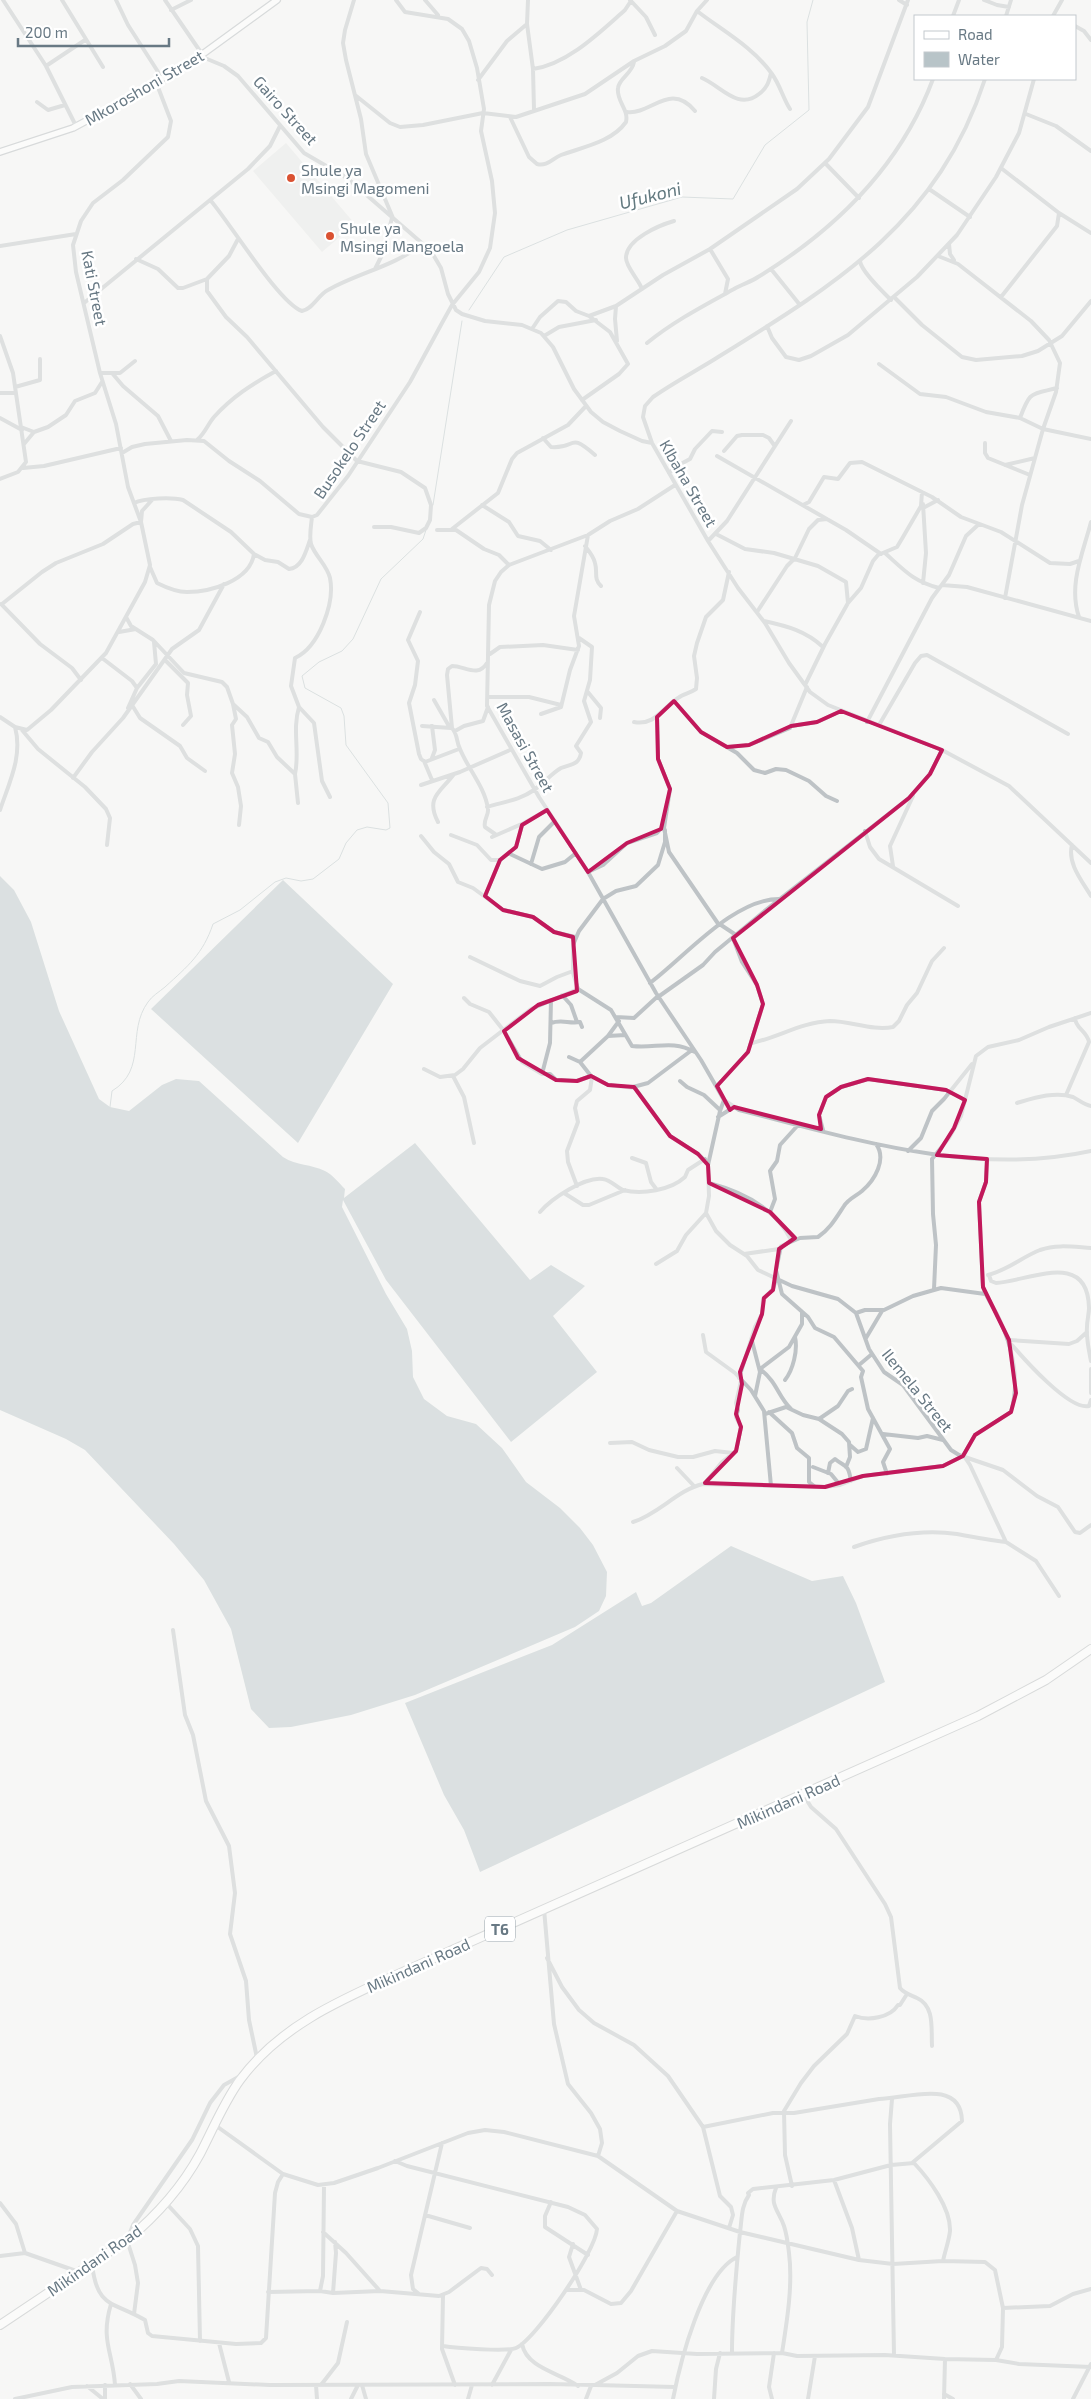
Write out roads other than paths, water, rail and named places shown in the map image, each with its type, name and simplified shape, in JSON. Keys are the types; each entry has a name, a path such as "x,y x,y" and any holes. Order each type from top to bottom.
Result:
{"highway":[{"name":"Mikindani Road","path":"0,2325 127,2240 166,2203 189,2172 246,2073 281,2037 337,2002 1008,1701 1046,1680 1091,1649"}],"street":[{"path":"0,4 4,0 46,66 76,126"},
{"path":"62,0 103,67"},
{"name":"Kati Street","path":"116,0 159,80 171,121 168,138 122,180 93,203 76,234 74,258 100,373 121,448 128,487 141,522"},
{"path":"165,0 201,55"},
{"path":"171,10 191,0"},
{"name":"Mkoroshoni Street","path":"0,152 76,126 201,55 278,0"},
{"path":"354,0 343,43 366,154 393,219 382,255 374,269"},
{"path":"396,0 399,6 410,14 438,16"},
{"path":"425,0 438,16"},
{"path":"528,0 527,24 534,110"},
{"path":"532,69 547,65 574,52 625,10 630,0 646,17 655,35"},
{"path":"355,96 390,123 400,127 423,125 484,113 510,117 585,94 634,61 665,46 686,31 697,11 707,0"},
{"path":"899,0 907,5"},
{"path":"589,316 616,306 673,269 710,249 783,200 825,163 868,107 908,0"},
{"path":"954,15 959,0"},
{"path":"984,0 1009,7"},
{"path":"1006,15 1011,0"},
{"path":"1054,15 1062,0"},
{"path":"697,11 745,46 772,73 790,109"},
{"name":"Busokelo Street","path":"198,439 206,442 229,461 260,481 299,514 312,517 320,513 413,377 452,305 479,272 490,248 495,213 492,181 481,131 484,113 475,59 462,29 448,19 438,16"},
{"path":"478,80 507,41 527,24"},
{"path":"1076,27 1084,31 1091,40"},
{"path":"46,66 85,40"},
{"name":"Gairo Street","path":"201,55 224,66 238,76 304,153 347,178 422,244 438,260 452,305"},
{"path":"510,117 529,157 533,162 541,165 611,136 626,122 627,112 619,97 618,86 632,70 634,61"},
{"path":"702,78 735,99 746,100 752,99 764,90 772,73"},
{"path":"648,343 685,317 771,269 838,219 858,198 900,145 920,109 933,80"},
{"name":"KIbaha Street","path":"985,80 960,140 929,189 891,234 860,261 800,305 664,389 648,401 643,417 652,443 708,541 764,621 789,663 816,698 867,722 942,750 1009,786 1091,863"},
{"path":"767,326 772,338 786,357 799,360 811,356 848,335 938,256 950,244 970,217 1001,168 1026,114 1034,80"},
{"path":"627,112 633,113 652,104 673,98 685,101 695,111"},
{"path":"37,102 48,110 65,105"},
{"path":"1026,114 1056,126 1091,151"},
{"path":"84,303 136,259 211,201 263,155 280,126"},
{"path":"825,163 858,198"},
{"path":"1001,168 1059,214 1091,234"},
{"path":"929,189 970,217"},
{"path":"211,201 279,291 291,304 302,311 308,309 329,289 374,269 422,244"},
{"path":"1001,297 1054,231 1058,224 1059,214"},
{"path":"642,289 626,260 627,253 645,232 674,221"},
{"path":"0,246 76,234"},
{"path":"136,259 158,269 178,288 183,288 207,278 229,256 238,238"},
{"path":"950,244 950,254 956,262 1031,321 1051,343 1060,363 1057,388 1043,429 1014,540 1005,598"},
{"path":"710,249 728,278 725,294"},
{"path":"938,256 956,262"},
{"path":"860,261 864,273 877,282 922,325 965,359 984,360 1022,356 1038,351 1065,333 1091,301"},
{"path":"771,269 800,305"},
{"path":"207,278 207,292 226,317 276,371 323,427 357,461 401,472 425,488 430,499 429,523 419,532 391,527 374,527"},
{"path":"532,329 540,317 558,301 566,302 576,312 589,316 606,327 617,342 628,361 628,366 582,400"},
{"path":"452,305 462,314 486,321 522,325 544,336 586,406 603,422 636,439 652,443"},
{"path":"616,306 614,316 617,342"},
{"path":"544,336 559,327 596,320"},
{"path":"0,336 13,373 26,462 22,468"},
{"path":"14,387 40,380 40,360"},
{"path":"100,373 120,373 135,361"},
{"path":"879,364 920,394 946,397 986,412 1020,418 1043,429 1091,438"},
{"path":"122,453 132,447 198,439 212,419 249,385 276,371"},
{"path":"112,373 123,386 158,416 171,441"},
{"path":"24,444 34,432 48,427 66,414 75,401 97,391 102,386 102,380"},
{"path":"1020,418 1026,401 1031,395 1057,388"},
{"path":"0,393 15,393"},
{"path":"452,529 501,488 514,455 568,425 586,406"},
{"path":"0,418 34,432"},
{"path":"708,541 716,534 791,422"},
{"path":"669,474 677,466 690,459 695,449 712,431 722,432"},
{"path":"774,445 770,438 763,435 737,436 718,458 803,505 883,553 910,577 923,583 967,587 1091,621"},
{"path":"543,438 555,447 564,446 572,442 581,442 595,455"},
{"path":"986,443 986,456 1030,475"},
{"path":"0,478 22,468 44,466 121,448"},
{"path":"1005,465 1035,458"},
{"path":"803,505 809,502 824,477 840,478 847,466 856,462 867,465 938,500 958,515 1001,532 1050,563 1070,564 1079,561"},
{"path":"437,530 452,529 464,534 484,549 499,555 509,565 588,535 610,521 638,509 675,485"},
{"path":"922,492 926,552 923,583"},
{"path":"134,503 141,500 174,498 187,502 231,532 254,554 292,569 302,560 311,538"},
{"path":"152,500 142,512 141,522 150,565 156,582 172,589 197,591 224,584 246,570 254,554"},
{"path":"923,508 938,500"},
{"path":"791,726 823,647 848,603 859,591 870,565 883,553 898,545 922,501"},
{"path":"482,505 506,519 518,536 540,541 550,550"},
{"path":"312,517 312,546 328,571 330,589 318,635 314,643 294,661 291,686 299,707 314,724 322,781 330,797"},
{"path":"757,612 786,566 795,558 809,529 818,520 827,519"},
{"path":"81,680 72,668 40,644 1,603 56,563 103,544 133,524 141,522"},
{"path":"1079,618 1075,585 1079,561 1086,550 1091,522"},
{"path":"867,722 941,586 952,570 966,536 979,524"},
{"path":"716,534 745,549 795,558 844,579 848,588 848,603"},
{"path":"541,714 559,708 561,705 578,650 579,638 574,616 588,535"},
{"path":"585,546 594,559 595,577 601,586"},
{"path":"0,717 15,727 29,730 81,680 102,658 118,632 145,582 150,565"},
{"name":"Masasi Street","path":"509,565 495,581 489,605 488,707 510,750 593,880 650,984 717,1086 724,1100"},
{"path":"634,722 648,722 657,717 674,701 697,688 694,656 697,643 706,617 723,600 729,572"},
{"path":"73,778 92,752 126,714 174,646 183,643 199,630 224,584"},
{"path":"420,612 408,640 418,660 417,675 409,703 419,754 438,790"},
{"path":"126,617 136,629 153,640 168,655 188,683 187,695 191,717 183,725"},
{"path":"764,621 797,629 823,647"},
{"path":"118,632 136,629"},
{"path":"487,807 517,799 535,790 561,768 572,766 579,760 581,753 576,746 591,722 584,701 590,680 592,647 579,638"},
{"path":"126,714 136,688 156,664 153,640"},
{"path":"490,654 500,647 543,645 578,650"},
{"path":"879,725 915,663 925,655 1044,718 1068,734"},
{"path":"102,658 132,682 136,688"},
{"path":"165,660 182,673 222,682 227,687 236,719 232,725 235,754 232,772 240,796 239,825"},
{"path":"452,729 448,669 454,665 479,671 489,662"},
{"path":"586,691 601,708 600,718"},
{"path":"487,697 529,697 561,705"},
{"path":"434,700 452,729 459,748 483,790 488,810 484,824 493,835 522,824 547,810"},
{"path":"674,701 701,732 737,753 754,770 764,773 776,769 786,770 809,781 826,796 837,801"},
{"path":"233,704 247,717 259,738 268,742 277,757 295,774"},
{"path":"132,705 140,718 180,746 187,758 205,771"},
{"path":"298,803 295,774 297,758 295,730 299,707"},
{"path":"422,726 452,729 483,721 488,707"},
{"path":"727,747 749,745 764,737 786,730 791,726 817,722 842,711"},
{"path":"657,717 658,759 670,789 665,823 665,842 658,865 650,875 636,886 616,891 603,899 575,937 572,952 573,971 578,989 606,1006 619,1021 625,1035 633,1046 670,1044 683,1046 694,1051"},
{"path":"432,726 435,750 432,758"},
{"path":"0,810 16,760 18,738 15,727"},
{"path":"22,730 38,749 73,778 110,814 107,844"},
{"path":"424,761 459,748"},
{"path":"420,785 470,768 510,750"},
{"path":"893,866 890,846 914,794 930,774 942,750"},
{"path":"438,822 432,805 438,790 454,774"},
{"path":"614,1016 622,1019 634,1018 658,997 703,965 713,954 865,831 914,794"},
{"path":"531,864 539,837 555,821"},
{"path":"588,872 603,865 627,843 657,833 665,823"},
{"path":"452,835 477,845 491,860 500,860 510,854 517,844 522,824"},
{"path":"665,830 668,852 720,925 734,937 742,962 757,984 763,999 752,1043 741,1061 717,1086"},
{"path":"865,831 875,855 958,906"},
{"path":"421,836 434,852 449,864 456,881 473,888 504,910 533,917 554,932 575,937"},
{"path":"1072,845 1072,860 1091,896"},
{"path":"510,854 522,862 545,869 565,862 576,853"},
{"path":"485,896 500,860"},
{"path":"650,984 691,950 707,933 726,919 764,900 780,899"},
{"path":"752,1043 798,1027 829,1021 892,1027 899,1021 906,1005 917,993 932,960 944,948"},
{"path":"470,958 520,981 540,986 573,971"},
{"path":"424,1070 440,1077 453,1076 463,1069 477,1051 531,1009 578,989"},
{"path":"562,995 571,1005 577,1022"},
{"path":"464,998 470,1004 489,1012 504,1031 522,1062 542,1074 550,1074 556,1080 577,1081 592,1077"},
{"path":"542,1074 550,1043 551,1000"},
{"path":"908,1151 921,1138 929,1114 973,1063 979,1051 984,1048 1019,1040 1091,1013"},
{"path":"1066,1096 1089,1042 1087,1035 1076,1024 1075,1018"},
{"path":"551,1023 562,1020 581,1022 582,1027"},
{"path":"580,1062 608,1036 619,1021"},
{"path":"608,1036 625,1035"},
{"path":"568,1057 580,1062 592,1077 608,1085 633,1087 648,1083 694,1051"},
{"path":"934,1289 936,1245 933,1226 932,1159 937,1155 954,1128 966,1100 973,1063"},
{"path":"453,1076 464,1097 474,1142"},
{"path":"577,1186 568,1162 567,1151 578,1122 575,1108 577,1101 590,1090 592,1077"},
{"path":"823,1130 819,1115 826,1097 841,1087 863,1080 875,1079 949,1092 966,1100"},
{"path":"680,1081 687,1087 704,1094 720,1110"},
{"path":"633,1087 670,1136 704,1160"},
{"path":"1018,1103 1029,1101 1033,1098 1066,1096 1091,1106"},
{"path":"656,1264 677,1250 686,1235 706,1213 709,1156 724,1100 734,1107 908,1151 987,1159 1042,1159 1091,1151"},
{"path":"718,1117 734,1107"},
{"path":"770,1212 775,1199 770,1171 777,1161 780,1144 799,1124"},
{"path":"744,1254 779,1249 791,1240 802,1237 816,1238 828,1230 828,1225 837,1219 846,1203 867,1187 875,1175 881,1158 876,1144"},
{"path":"564,1193 583,1205 589,1205 625,1190 657,1190 682,1181 688,1170 709,1156"},
{"path":"632,1158 646,1163 651,1182 657,1190"},
{"path":"987,1159 986,1182 979,1202 985,1294 1010,1341 1030,1366 1074,1404 1085,1407 1089,1406 1091,1400"},
{"path":"540,1212 552,1199 587,1181 605,1179 625,1190"},
{"path":"709,1183 731,1191 770,1212 780,1221 791,1240"},
{"path":"706,1213 718,1233 730,1245 744,1254 758,1270 777,1280 838,1299 856,1313 865,1310 884,1310 934,1289 953,1289 985,1294"},
{"path":"983,1277 1004,1270 1046,1248 1091,1248"},
{"path":"779,1249 776,1268 777,1280 784,1297 815,1328 834,1337 863,1371 861,1377 867,1405 890,1449 883,1462 887,1474"},
{"path":"989,1275 991,1281 996,1283 1065,1271 1079,1279 1088,1297 1087,1332 1091,1361"},
{"path":"704,1484 722,1462 736,1451 740,1428 736,1413 740,1372 762,1314 763,1299 773,1290 777,1280"},
{"path":"866,1338 884,1310"},
{"path":"760,1369 766,1367 768,1361 787,1350 802,1324 802,1313"},
{"name":"Ilemela Street","path":"856,1313 872,1354 885,1374 902,1385 954,1452 963,1456 970,1465 1006,1542"},
{"path":"1010,1341 1069,1344 1077,1341 1087,1332"},
{"path":"703,1335 709,1355 734,1372 767,1413 792,1433 797,1448 808,1458 810,1482 814,1487"},
{"path":"785,1380 790,1374 796,1351 796,1337"},
{"path":"752,1341 760,1369 755,1396"},
{"path":"633,1522 655,1513 695,1486 704,1484 814,1487 840,1485 863,1476 943,1466 963,1456 975,1435 1011,1412 1016,1393 1010,1341"},
{"path":"859,1365 872,1354"},
{"path":"760,1369 771,1378 785,1403 791,1409"},
{"path":"1091,1369 1091,1393"},
{"path":"819,1419 838,1406 848,1391 852,1389"},
{"path":"767,1413 783,1407 819,1419 842,1434 858,1452 866,1448 873,1418"},
{"path":"767,1413 771,1486"},
{"path":"883,1434 918,1438 926,1436 944,1440"},
{"path":"610,1444 632,1442 650,1450 678,1457 693,1457 715,1451 733,1453"},
{"path":"846,1467 850,1445"},
{"path":"963,1456 993,1465 1009,1474 1031,1492 1058,1507 1075,1532 1080,1533 1091,1526"},
{"path":"828,1473 830,1463 834,1459 843,1462 851,1481"},
{"path":"677,1468 695,1486"},
{"path":"813,1468 828,1473 840,1485"},
{"path":"854,1548 884,1538 919,1532 955,1534 1006,1542 1036,1561 1059,1596"},
{"path":"173,1630 185,1715 194,1735 206,1802 229,1846 235,1893 230,1934 246,1981 249,2020 258,2060"},
{"path":"803,1794 811,1807 836,1829 885,1904 891,1917 900,1988 907,1994 921,2000 929,2010 932,2046"},
{"path":"544,1909 554,2024 570,2089 591,2113 600,2129 602,2143 598,2156"},
{"path":"547,1958 562,1987 579,2010 594,2023 634,2045 668,2076 703,2127 720,2196 732,2207 733,2215 729,2228"},
{"path":"792,2186 785,2155 784,2112 801,2083 814,2066 848,2034 855,2016 872,2019 884,2015 900,2005 907,1994"},
{"path":"134,2314 138,2283 136,2265 127,2240 140,2213 192,2140 210,2103 224,2085 246,2073"},
{"path":"703,2127 784,2112 794,2113 879,2098 892,2099 938,2092 954,2099 963,2117 955,2129 912,2163 891,2165 834,2180 776,2188 753,2189 748,2192 749,2195 744,2204 737,2257 732,2352"},
{"path":"892,2099 891,2165 894,2355"},
{"path":"215,2125 283,2174 310,2184 324,2185 395,2161 468,2133 495,2130 598,2156 677,2211 740,2232 859,2260 892,2264 973,2261 991,2265 996,2274 1003,2308 1002,2347 996,2360"},
{"path":"422,2295 413,2289 410,2275 442,2143"},
{"path":"395,2161 407,2166 551,2202 580,2212 595,2224 596,2235 588,2255 566,2290 522,2344 511,2350 466,2349 443,2346"},
{"path":"912,2163 926,2178 946,2213 950,2229 943,2261"},
{"path":"92,2263 98,2291 111,2304 146,2321 148,2333 151,2336 219,2343 257,2344 266,2338 275,2193 278,2182 283,2174"},
{"path":"834,2180 852,2228 859,2260"},
{"path":"320,2291 324,2276 324,2185"},
{"path":"776,2188 774,2207 783,2224 789,2255 788,2305 782,2353"},
{"path":"551,2202 545,2216 545,2226 560,2238 573,2244 588,2255"},
{"path":"0,2203 16,2224 25,2253"},
{"path":"166,2203 190,2229 198,2246 200,2341"},
{"path":"566,2290 581,2290 613,2305 617,2305 624,2300 677,2211"},
{"path":"425,2215 470,2228"},
{"path":"323,2232 335,2242 380,2291"},
{"path":"333,2293 335,2242"},
{"path":"573,2244 569,2257 581,2290"},
{"path":"0,2256 25,2253 79,2272"},
{"path":"673,2399 687,2340 704,2300 722,2269 737,2257"},
{"path":"268,2292 320,2291 333,2293 380,2291 442,2295 481,2268 487,2269 492,2275"},
{"path":"1003,2308 1050,2306 1074,2294 1091,2289"},
{"path":"442,2295 443,2352 453,2372 455,2385"},
{"path":"111,2304 107,2317 106,2338 115,2385"},
{"path":"321,2385 338,2363 347,2322"},
{"path":"219,2343 229,2382"},
{"path":"522,2344 525,2353 533,2361 578,2386"},
{"path":"492,2385 511,2350"},
{"path":"586,2399 593,2386 617,2373 646,2352 782,2353 815,2356 894,2355 946,2360 996,2360 1019,2364 1090,2366 1073,2399"},
{"path":"714,2399 716,2369 720,2353"},
{"path":"772,2399 769,2387 774,2353"},
{"path":"808,2399 815,2356"},
{"path":"944,2399 946,2360"},
{"path":"15,2399 87,2386 157,2384 179,2381 316,2385 675,2387"},
{"path":"130,2384 141,2399"},
{"path":"104,2399 105,2385"},
{"path":"316,2385 317,2399"},
{"path":"351,2399 360,2385"},
{"path":"360,2385 366,2399"},
{"path":"468,2399 472,2385"},
{"path":"87,2386 104,2399"},
{"path":"944,2394 952,2399"}],"water":[{"path":"0,876 14,890 31,922 59,1011 99,1099 110,1107 129,1111 162,1085 176,1079 199,1081 283,1157 330,1174 345,1189 344,1198 415,1143 530,1280 551,1265 585,1286 553,1316 597,1372 511,1442 386,1280 343,1200 342,1207 386,1294 407,1329 412,1351 413,1377 424,1399 447,1416 476,1424 502,1448 526,1482 560,1508 580,1528 593,1545 607,1572 606,1596 599,1611 575,1627 415,1695 351,1715 291,1727 269,1728 251,1709 231,1629 204,1580 174,1544 85,1450 66,1439 0,1410"},
{"path":"283,880 393,984 298,1143 151,1009"},
{"path":"731,1546 812,1581 843,1576 856,1603 885,1682 480,1872 464,1830 444,1795 405,1703 552,1645 636,1592 642,1606 651,1603"}],"waterway":[{"name":"Ufukoni","path":"469,310 504,257 567,230 682,197 733,199 765,145 809,110 807,22 813,0"},
{"path":"433,505 462,321"},
{"path":"110,1107 112,1091 123,1082 130,1072 138,1025 148,1002 194,959 205,944 213,924 240,910 275,882 286,878 301,881 313,879 339,859 346,843 357,830 367,827 386,830 390,828 388,803 346,745 344,716 341,708 305,688 302,676 319,662 342,651 353,639 381,579 423,539 426,530"}],"place":[{"name":"Shule ya Msingi Magomeni","path":"291,178"},
{"name":"Shule ya Msingi Mangoela","path":"330,236"}]}
